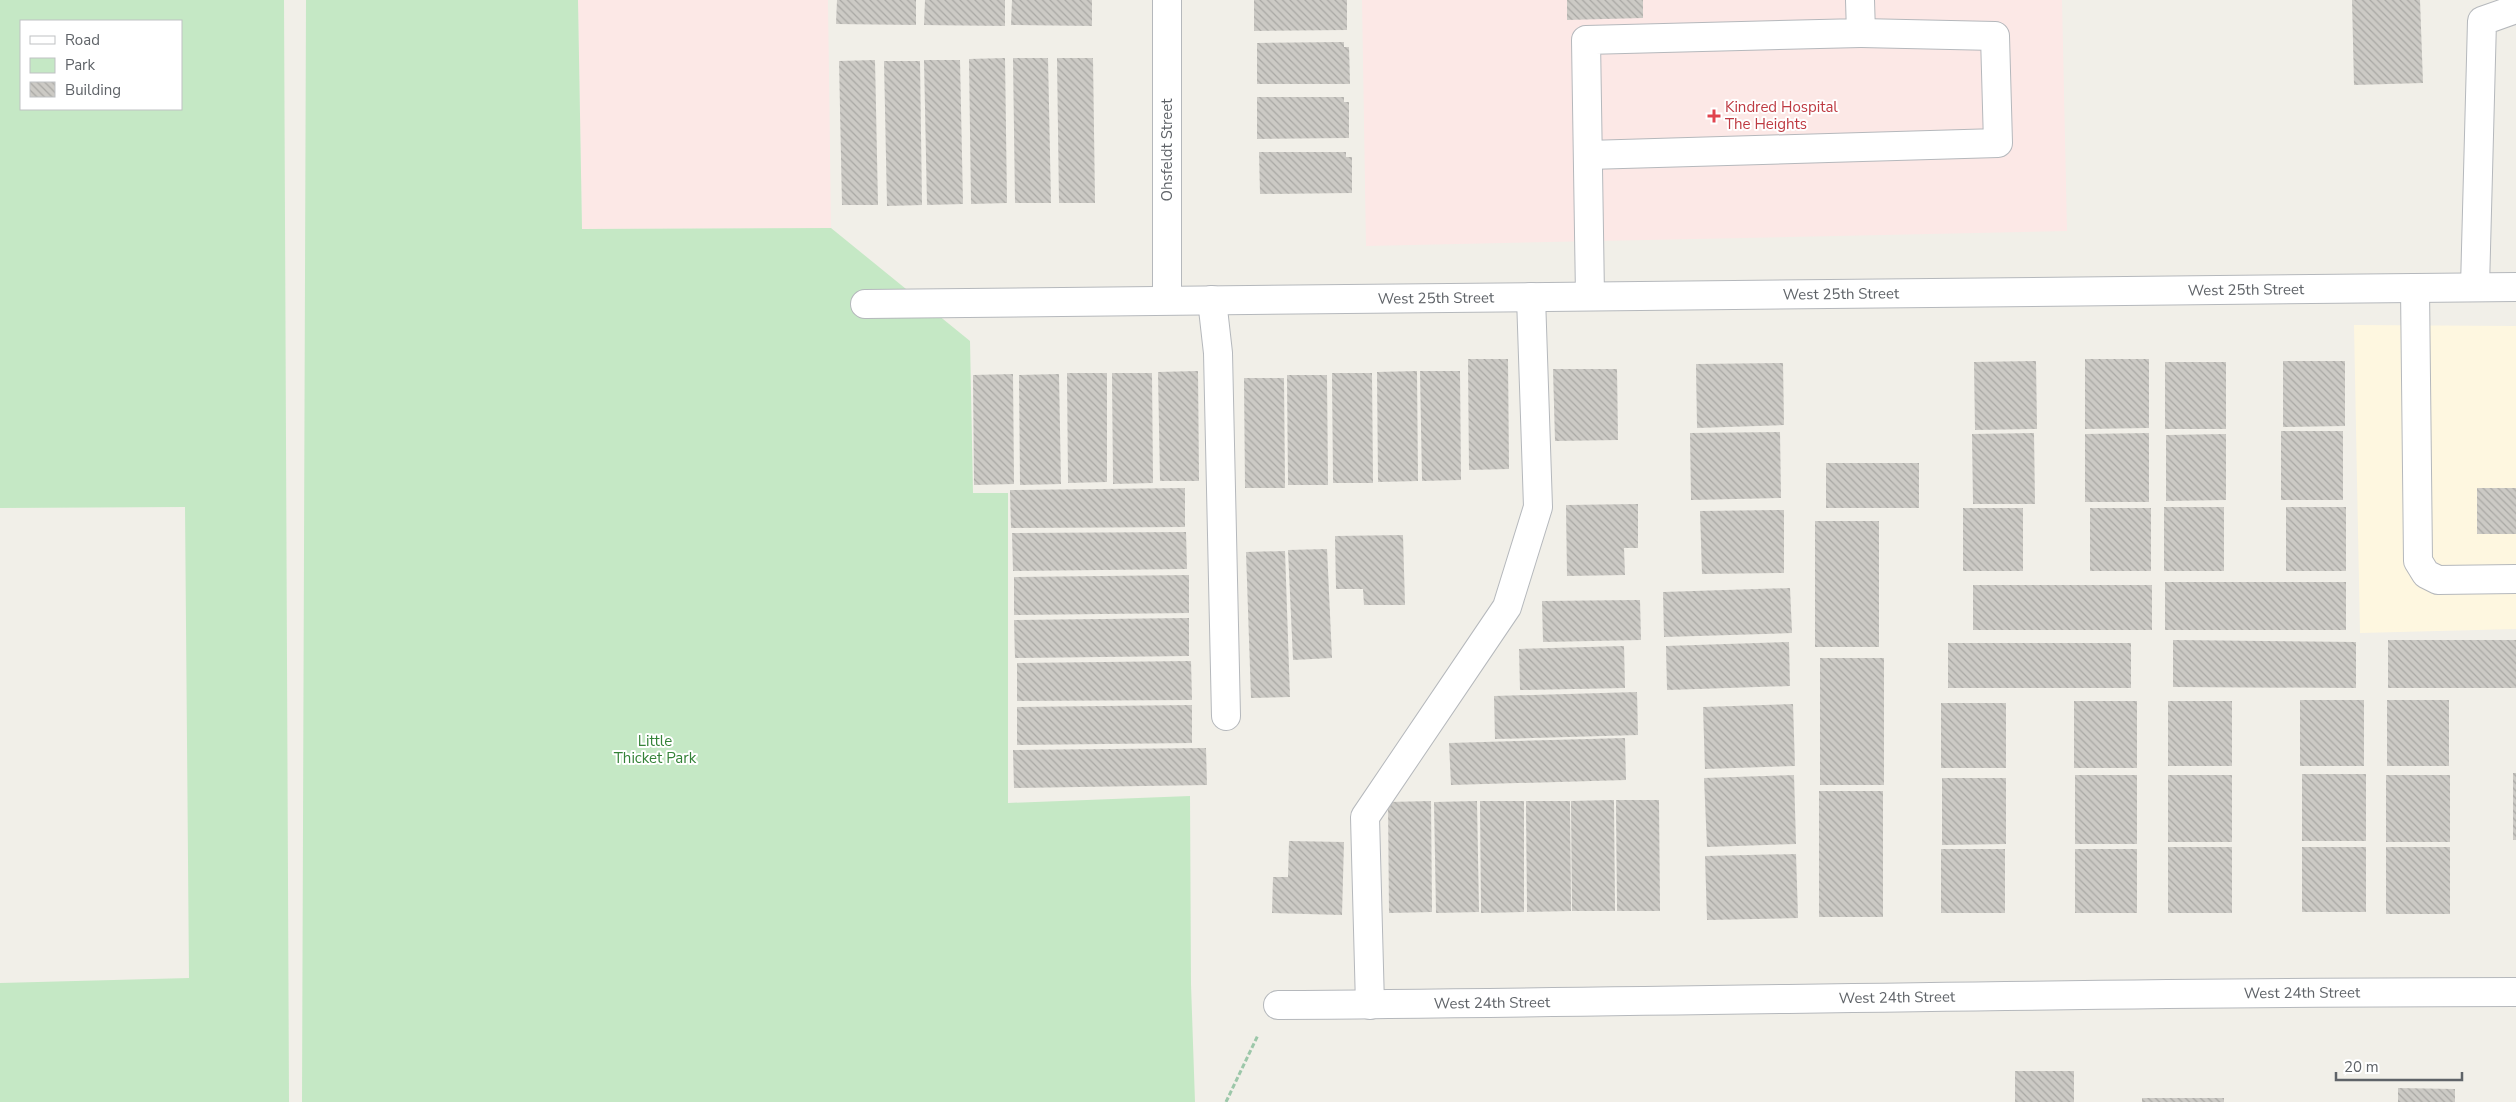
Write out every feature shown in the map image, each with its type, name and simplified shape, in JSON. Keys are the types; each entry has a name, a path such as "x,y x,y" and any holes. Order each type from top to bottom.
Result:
{"street":[{"name":"Ohsfeldt Street","path":"1168,0 1168,300"},
{"path":"1860,0 1861,33"},
{"path":"2475,287 2482,22 2516,9"},
{"path":"1588,155 1998,143 1995,36 1861,33 1586,40 1590,296"},
{"name":"West 25th Street","path":"865,304 2516,287"},
{"path":"2414,288 2418,561 2426,574 2438,580 2516,579"},
{"path":"1370,1005 1365,817 1507,607 1538,506 1531,297"},
{"path":"1212,300 1218,353 1226,716"},
{"name":"West 24th Street","path":"1278,1006 2268,992 2516,992"}],"path":[{"path":"1226,1102 1260,1031 1278,1006"}],"shaded area":[{"path":"578,0 828,0 831,228 582,229"},
{"name":"Kindred Hospital The Heights","path":"1362,0 2062,0 2067,231 1366,246"},
{"path":"2354,325 2516,326 2516,629 2360,633"}],"green space":[{"path":"0,0 284,0 289,1102 0,1102 0,983 189,978 185,507 0,508"},
{"name":"Little Thicket Park","path":"306,0 578,0 582,229 831,228 970,341 973,493 1008,493 1008,803 1190,796 1191,984 1195,1102 302,1102"}],"building":[{"path":"837,0 916,0 916,25 836,24"},
{"path":"925,0 1005,0 1005,26 924,25"},
{"path":"1012,0 1092,0 1092,26 1011,25"},
{"path":"1254,0 1347,0 1347,30 1254,31"},
{"path":"1567,0 1643,0 1643,18 1567,20"},
{"path":"2352,0 2420,0 2423,83 2354,85"},
{"path":"1344,42 1344,47 1349,47 1350,84 1257,84 1257,43"},
{"path":"1005,58 1007,203 971,204 969,59"},
{"path":"1013,58 1048,58 1051,203 1015,203"},
{"path":"1057,58 1093,58 1095,203 1059,203"},
{"path":"875,60 878,205 842,205 839,61"},
{"path":"924,60 960,60 963,204 927,205"},
{"path":"884,61 920,61 922,205 887,206"},
{"path":"1257,97 1344,97 1344,102 1349,102 1349,138 1257,139"},
{"path":"1259,152 1346,152 1346,157 1352,157 1352,193 1260,194"},
{"path":"1468,359 1508,359 1509,469 1469,470"},
{"path":"2085,359 2149,359 2149,428 2085,429"},
{"path":"2036,361 2037,429 1975,430 1974,362"},
{"path":"2283,361 2345,361 2345,426 2283,427"},
{"path":"2165,362 2226,362 2226,429 2165,429"},
{"path":"1783,363 1784,425 1697,428 1696,364"},
{"path":"1553,369 1617,369 1618,440 1555,441"},
{"path":"1198,371 1199,481 1160,481 1158,372"},
{"path":"1417,371 1418,481 1378,482 1377,372"},
{"path":"1420,371 1460,371 1461,480 1422,481"},
{"path":"1067,373 1107,373 1107,482 1068,483"},
{"path":"1112,373 1152,373 1153,483 1113,484"},
{"path":"1332,373 1372,373 1373,483 1333,483"},
{"path":"1013,374 1014,484 974,485 973,375"},
{"path":"1059,374 1061,484 1020,485 1019,375"},
{"path":"1287,375 1327,375 1328,485 1288,485"},
{"path":"1244,378 1284,378 1285,488 1245,488"},
{"path":"2281,431 2343,431 2343,500 2281,500"},
{"path":"1780,432 1781,498 1691,500 1690,433"},
{"path":"2034,433 2035,504 1973,504 1972,434"},
{"path":"2149,433 2149,502 2085,502 2085,434"},
{"path":"2226,434 2226,500 2166,501 2166,435"},
{"path":"1826,463 1919,463 1919,508 1826,508"},
{"path":"1185,488 1185,527 1011,528 1010,490"},
{"path":"2477,488 2516,488 2516,534 2477,534"},
{"path":"1638,504 1638,548 1624,548 1625,575 1567,576 1566,505"},
{"path":"2164,507 2224,507 2224,571 2164,571"},
{"path":"2286,507 2346,507 2346,571 2286,571"},
{"path":"1963,508 2023,508 2023,571 1963,571"},
{"path":"2090,508 2151,508 2151,571 2090,571"},
{"path":"1784,510 1784,573 1702,574 1700,511"},
{"path":"1815,521 1879,521 1879,647 1815,647"},
{"path":"1186,532 1187,569 1013,571 1012,533"},
{"path":"1403,535 1405,605 1364,605 1363,589 1336,589 1335,536"},
{"path":"1327,549 1332,658 1293,660 1288,550"},
{"path":"1285,551 1290,697 1251,698 1246,552"},
{"path":"1189,575 1189,613 1014,615 1014,577"},
{"path":"2165,582 2346,582 2346,630 2165,630"},
{"path":"1973,585 2152,585 2152,630 1973,630"},
{"path":"1790,588 1792,633 1664,637 1663,592"},
{"path":"1640,600 1641,640 1543,642 1542,601"},
{"path":"1189,618 1189,656 1015,658 1014,620"},
{"path":"2173,640 2356,642 2356,688 2173,687"},
{"path":"2388,640 2516,640 2516,688 2388,688"},
{"path":"1789,642 1790,686 1667,690 1666,646"},
{"path":"1948,643 2131,643 2131,688 1948,688"},
{"path":"1624,646 1625,688 1520,690 1519,649"},
{"path":"1820,658 1884,658 1884,785 1820,785"},
{"path":"1191,661 1192,700 1017,701 1017,663"},
{"path":"1637,692 1638,735 1495,739 1494,696"},
{"path":"2300,700 2364,700 2364,766 2300,766"},
{"path":"2387,700 2449,700 2449,766 2387,766"},
{"path":"2074,701 2137,701 2137,768 2074,768"},
{"path":"2168,701 2232,701 2232,766 2168,766"},
{"path":"1941,703 2006,703 2006,768 1941,768"},
{"path":"1793,704 1795,766 1705,769 1703,707"},
{"path":"1192,705 1192,743 1017,745 1017,707"},
{"path":"1625,738 1626,780 1451,785 1449,743"},
{"path":"1206,748 1207,785 1014,788 1013,750"},
{"path":"2513,773 2516,773 2516,840 2513,840"},
{"path":"2302,774 2366,774 2366,841 2302,841"},
{"path":"1794,775 1796,844 1707,847 1704,778"},
{"path":"2075,775 2137,775 2137,844 2075,844"},
{"path":"2168,775 2232,775 2232,842 2168,842"},
{"path":"2386,775 2450,775 2450,842 2386,842"},
{"path":"1942,778 2006,778 2006,844 1942,845"},
{"path":"1819,791 1883,791 1883,917 1819,917"},
{"path":"1614,800 1615,911 1572,911 1571,801"},
{"path":"1616,800 1659,800 1660,911 1617,911"},
{"path":"1431,801 1432,912 1389,913 1388,802"},
{"path":"1477,801 1479,912 1436,913 1434,802"},
{"path":"1480,801 1524,801 1524,912 1481,913"},
{"path":"1526,801 1570,801 1571,911 1527,912"},
{"path":"1289,841 1344,842 1342,915 1272,913 1273,877 1288,877"},
{"path":"2168,847 2232,847 2232,913 2168,913"},
{"path":"2302,847 2366,847 2366,912 2302,912"},
{"path":"2386,847 2450,847 2450,914 2386,914"},
{"path":"1941,849 2005,849 2005,913 1941,913"},
{"path":"2075,849 2137,849 2137,913 2075,913"},
{"path":"1796,854 1798,918 1707,920 1705,856"},
{"path":"2015,1071 2074,1071 2074,1102 2015,1102"},
{"path":"2398,1088 2455,1089 2455,1102 2398,1102"},
{"path":"2142,1098 2224,1098 2224,1102 2142,1102"}],"place":[{"name":"Kindred Hospital The Heights","path":"1714,116"}]}
